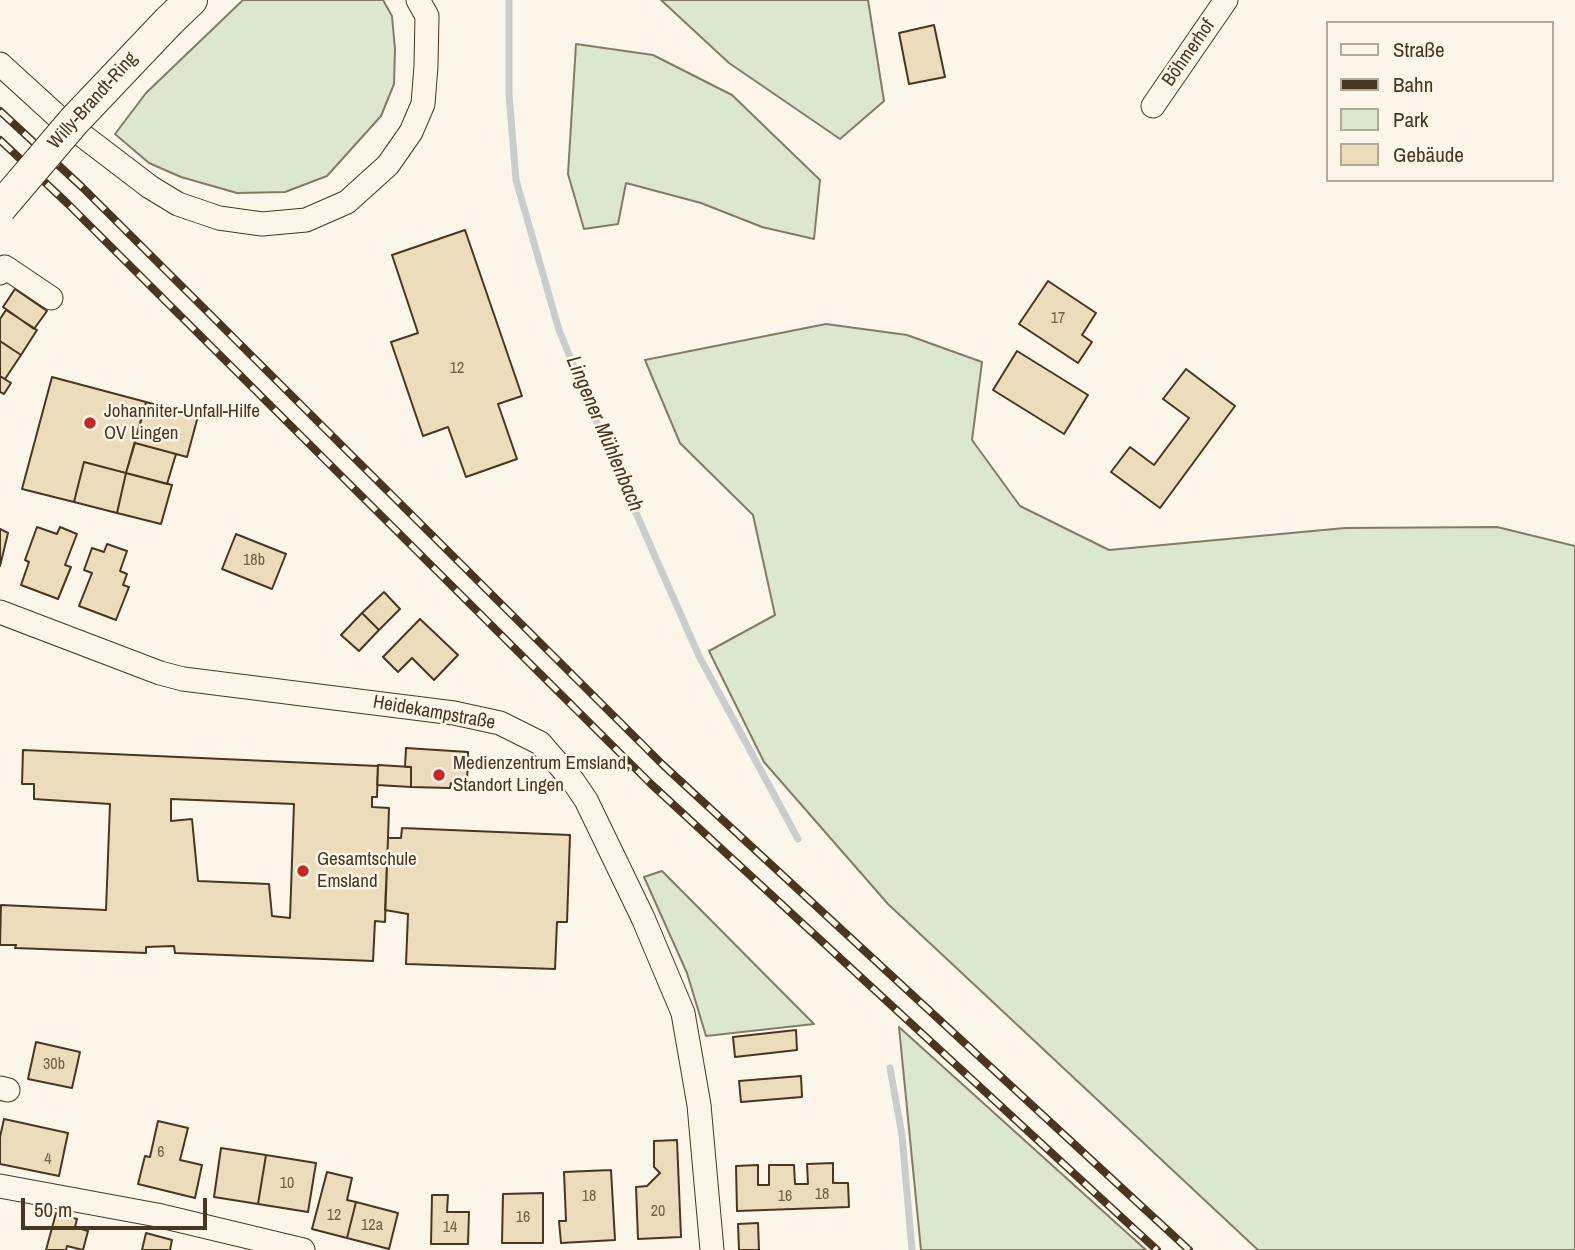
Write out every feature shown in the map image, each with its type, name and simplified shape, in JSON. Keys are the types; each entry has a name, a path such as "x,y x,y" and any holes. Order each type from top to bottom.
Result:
{"main road":[{"name":"Willy-Brandt-Ring","path":"0,208 74,121 180,11"}],"street":[{"path":"0,64 57,116 150,187 178,204 219,218 262,223 306,220 347,202 388,165 411,132 423,104 425,5 408,0"},
{"name":"Böhmerhof","path":"1153,106 1226,0"},
{"path":"0,273 5,267 51,298"},
{"name":"Heidekampstraße","path":"0,612 160,673 183,679 454,713 500,723 540,743 586,800 643,918 683,1013 699,1105 712,1250"},
{"path":"0,1186 157,1215 303,1250"}],"green space":[{"path":"243,0 383,0 392,16 394,84 381,116 327,176 285,192 237,193 181,177 149,163 115,134 146,93"},
{"path":"661,0 868,0 884,101 840,139 729,63"},
{"path":"576,44 653,55 732,95 820,180 814,239 762,227 701,203 626,183 618,224 584,229 568,174"},
{"path":"826,324 907,335 982,362 972,440 1020,506 1109,550 1345,528 1497,527 1575,546 1575,1250 1258,1250 888,904 764,762 709,651 775,615 753,515 680,443 645,360"},
{"path":"662,871 814,1024 706,1036 687,973 644,877"},
{"path":"899,1027 1146,1250 921,1250"}],"building":[{"path":"934,25 945,77 909,84 899,33"},
{"path":"465,230 522,396 498,404 517,459 466,477 448,427 423,436 391,342 418,333 392,255"},
{"path":"1048,281 1096,313 1082,335 1092,342 1078,363 1019,324"},
{"path":"15,289 47,311 34,329 3,307"},
{"path":"6,310 37,330 21,355 0,341 0,319"},
{"path":"0,341 21,355 5,379 0,376"},
{"path":"1017,351 1088,395 1064,434 993,390"},
{"path":"1186,369 1235,406 1160,508 1111,472 1130,447 1154,465 1189,418 1163,399"},
{"path":"0,376 11,383 4,394 0,392"},
{"name":"Johanniter-Unfall-Hilfe OV Lingen","path":"52,377 146,402 126,473 84,462 74,502 22,489"},
{"path":"146,402 198,416 187,457 135,443"},
{"path":"135,443 176,454 167,484 126,473"},
{"path":"84,462 126,473 117,513 74,502"},
{"path":"126,473 172,485 161,524 117,513"},
{"path":"37,527 57,534 60,527 77,534 65,565 71,567 58,599 21,585 29,562 25,560"},
{"path":"0,529 8,533 0,566"},
{"path":"236,534 286,554 272,589 222,569"},
{"path":"107,544 127,551 120,571 127,574 123,585 129,587 116,620 79,606 92,573 84,570 92,548 104,552"},
{"path":"384,592 400,609 379,630 362,613"},
{"path":"362,613 379,630 359,651 341,635"},
{"path":"420,619 458,655 434,680 412,658 398,672 383,657"},
{"name":"Medienzentrum Emsland, Standort Lingen","path":"406,748 468,752 467,784 451,783 450,788 411,787 411,767 405,767"},
{"path":"23,750 378,766 377,797 372,797 372,807 389,808 385,922 375,921 373,961 175,953 174,946 146,947 146,953 15,948 16,945 0,945 1,905 106,910 110,804 34,799 34,784 22,784","holes":["171,799 294,804 290,918 272,916 269,884 198,881 192,819 171,821"]},
{"path":"378,765 411,767 411,787 377,785"},
{"path":"402,828 570,835 567,922 557,922 555,969 406,964 408,914 385,910 388,838 401,838"},
{"path":"796,1030 797,1050 735,1057 733,1037"},
{"path":"36,1042 80,1052 72,1088 28,1079"},
{"path":"801,1076 802,1097 741,1102 739,1081"},
{"path":"4,1119 68,1133 59,1176 0,1164 0,1137"},
{"path":"158,1121 188,1128 180,1160 202,1165 195,1198 138,1184 145,1156 150,1157"},
{"path":"677,1140 681,1237 638,1239 636,1187 647,1186 660,1173 654,1167 654,1141"},
{"path":"221,1148 266,1155 258,1204 214,1197"},
{"path":"266,1155 316,1163 308,1212 258,1204"},
{"path":"833,1163 833,1183 848,1183 849,1207 737,1211 736,1166 758,1165 758,1185 769,1185 769,1165 794,1165 795,1184 808,1184 807,1164"},
{"path":"611,1170 615,1240 561,1243 559,1221 566,1221 564,1172"},
{"path":"327,1172 352,1178 347,1200 356,1202 347,1238 312,1229"},
{"path":"543,1193 543,1243 502,1243 503,1194"},
{"path":"432,1195 448,1195 447,1212 469,1212 468,1244 431,1244"},
{"path":"356,1202 398,1213 389,1249 347,1238"},
{"path":"56,1213 77,1219 75,1227 88,1231 83,1250 67,1246 66,1250 46,1250"},
{"path":"758,1223 759,1250 739,1250 738,1224"},
{"path":"146,1233 172,1240 170,1250 142,1250"}],"waterway":[{"name":"Lingener Mühlenbach","path":"509,0 509,94 516,180 559,330 606,445 699,656 798,839"},
{"name":"Lingener Mühlenbach","path":"890,1068 902,1135 912,1250"}],"railway":[{"path":"0,111 82,187 662,764 1189,1250"},
{"path":"0,140 68,204 651,784 1157,1250"}],"place":[{"name":"Johanniter-Unfall-Hilfe OV Lingen","path":"90,423"},
{"name":"Medienzentrum Emsland, Standort Lingen","path":"439,775"},
{"name":"Gesamtschule Emsland","path":"303,871"}]}
